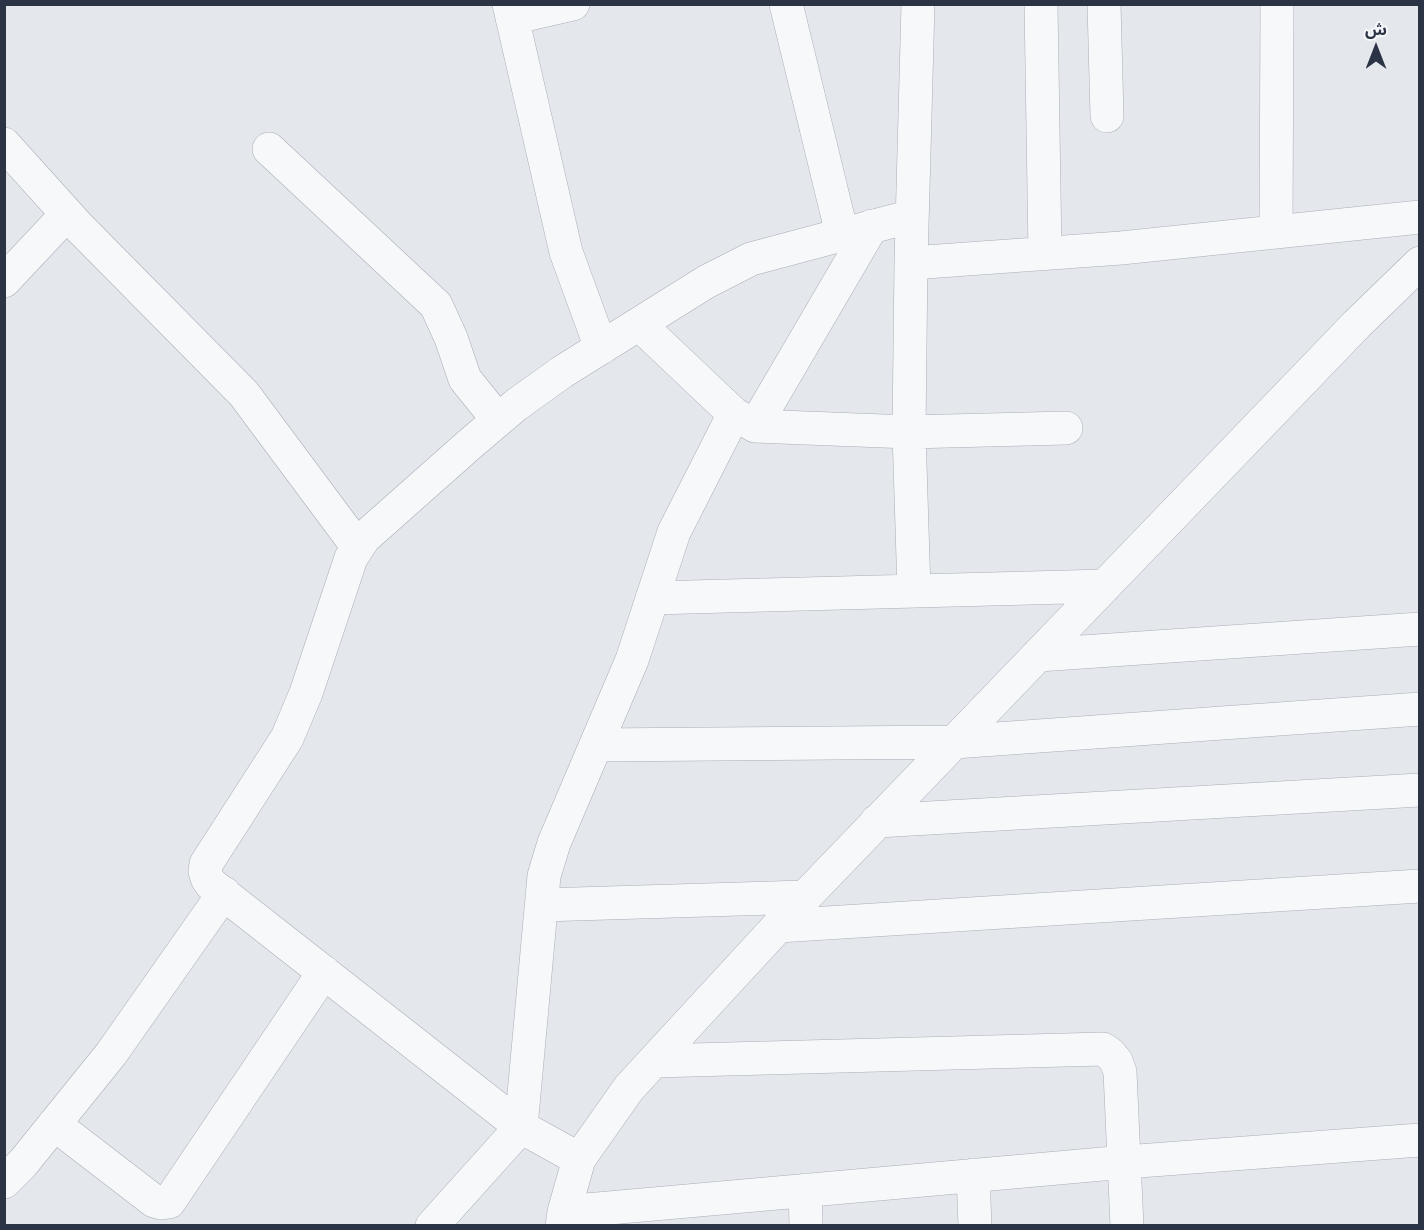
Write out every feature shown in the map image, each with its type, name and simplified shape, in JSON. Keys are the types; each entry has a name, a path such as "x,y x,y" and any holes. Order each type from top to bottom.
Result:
{"street":[{"path":"573,4 510,11 566,252 601,348"},
{"path":"432,1226 521,1127 544,876 554,843 632,660 674,532 744,420 857,230 786,4"},
{"path":"914,591 909,432 918,4"},
{"path":"1041,4 1046,253"},
{"path":"1104,4 1107,116"},
{"path":"1276,232 1277,4"},
{"path":"4,144 67,214 244,394 357,546"},
{"path":"269,149 436,305 451,338 465,379 498,420"},
{"path":"4,281 67,214"},
{"path":"579,1159 521,1127 211,884 205,871 206,864 287,738 306,693 351,558 364,538 498,420 562,372 706,282 751,258 912,216"},
{"path":"911,263 1121,248 1419,217"},
{"path":"1419,263 804,897 629,1088 579,1159 563,1219 805,1190 1125,1162 1419,1140"},
{"path":"640,325 744,420 909,432 1066,428"},
{"path":"652,598 1105,586"},
{"path":"1038,655 1419,629"},
{"path":"596,745 954,742 1419,709"},
{"path":"877,821 1419,790"},
{"path":"778,926 1419,886"},
{"path":"4,1182 111,1054 224,893"},
{"path":"542,905 804,897"},
{"path":"54,1124 154,1202 169,1202 324,972"},
{"path":"654,1061 1102,1049 1116,1061 1120,1072 1127,1226"},
{"path":"973,1175 975,1226"},
{"path":"805,1190 806,1226"}]}
